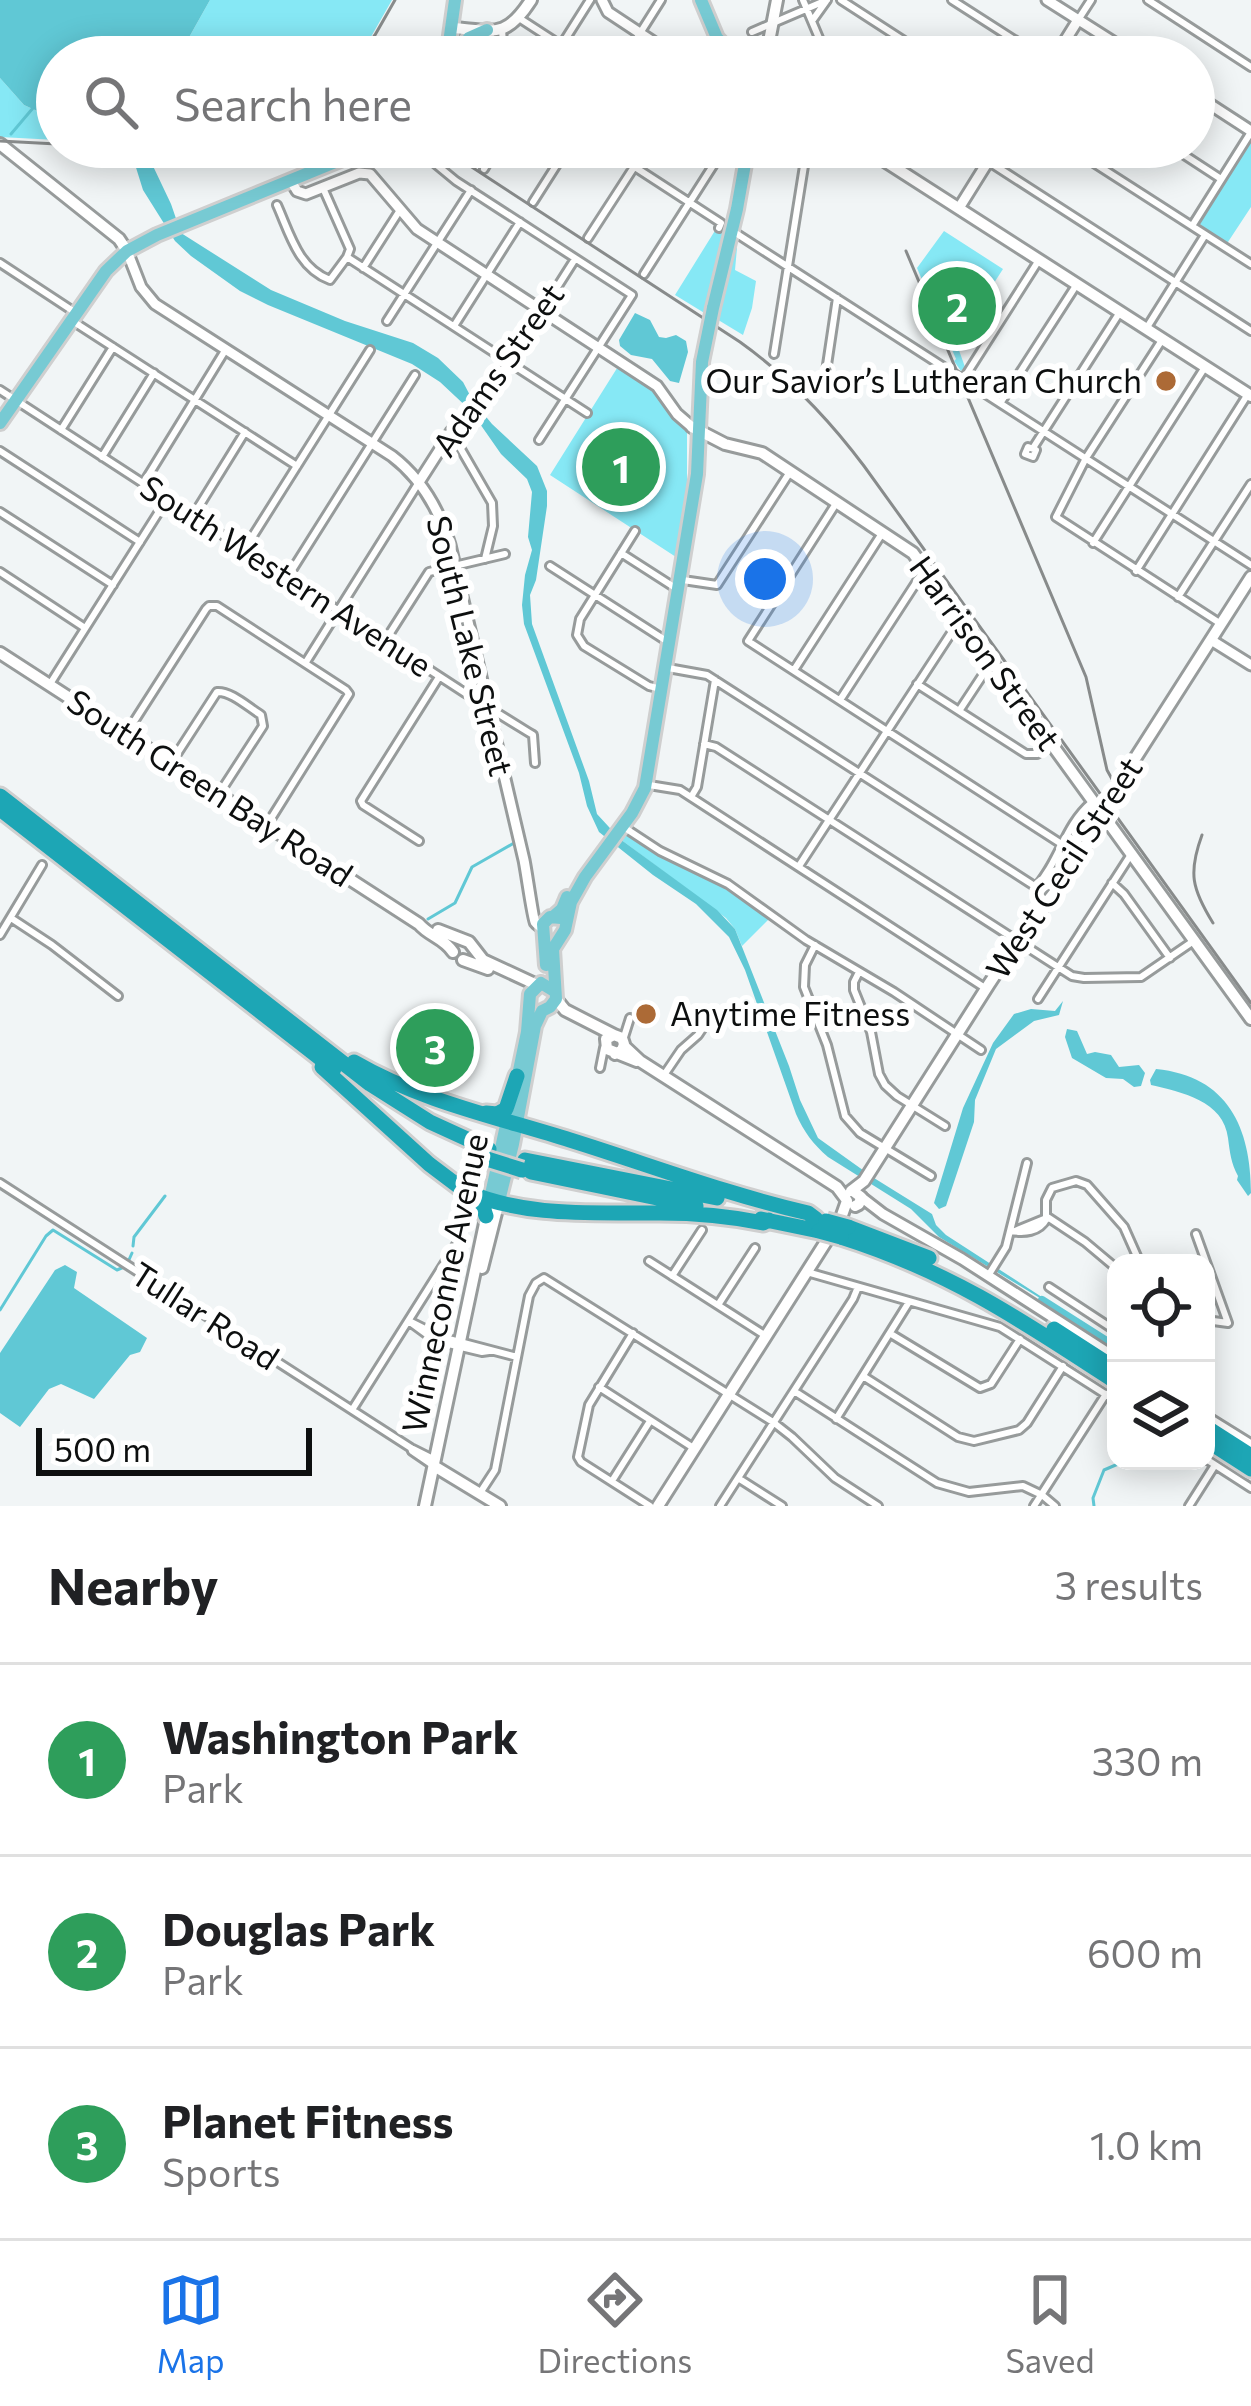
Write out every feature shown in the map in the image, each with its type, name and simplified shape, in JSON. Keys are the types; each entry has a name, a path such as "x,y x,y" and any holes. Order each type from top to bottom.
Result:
{"highway":[{"path":"0,792 397,1102 488,1154"},
{"path":"0,809 395,1114 450,1143 524,1165 769,1220"},
{"path":"305,1046 308,1054 421,1157 492,1210 694,1214 764,1222 844,1209"},
{"path":"325,1047 401,1086 559,1133 738,1196 808,1213 844,1209 922,1266 968,1288 1107,1385"},
{"path":"477,1112 504,1111 518,1076"},
{"path":"524,1165 844,1209 897,1244 973,1280 1107,1363"},
{"path":"1215,1433 1251,1456"},
{"path":"1215,1446 1251,1469"}],"main road":[{"path":"455,36 458,0"},
{"path":"478,36 519,19 531,0"},
{"path":"701,0 716,36"},
{"path":"770,36 777,0"},
{"path":"456,28 494,30"},
{"path":"0,144 127,251"},
{"path":"0,423 106,271 127,251 322,168"},
{"name":"Winneconne Avenue","path":"514,1120 530,1000 546,972 558,927 645,784 693,487 702,362 725,230 743,168"},
{"path":"898,168 1250,395"},
{"name":"Harrison Street","path":"695,428 724,444 762,453 909,549 1251,1019"},
{"name":"West Cecil Street","path":"654,1506 986,988 1096,829 1122,779 1251,577"},
{"name":"South Green Bay Road","path":"0,653 419,923 463,940"},
{"name":"South Green Bay Road","path":"419,923 458,956 519,985 530,1000"},
{"name":"Winneconne Avenue","path":"429,1506 534,1031 550,1003 558,927"},
{"path":"473,949 469,958 458,956 456,942 469,942 484,961 549,986 550,1003"},
{"path":"530,1000 535,1008 550,1003"},
{"path":"550,1003 814,1173 839,1194 844,1209"},
{"path":"814,1173 844,1209"},
{"name":"Tullar Road","path":"437,1465 500,1506"}],"street":[{"path":"568,36 590,0"},
{"path":"602,0 608,12 644,36"},
{"path":"638,36 661,0"},
{"path":"752,32 805,4 827,0"},
{"path":"812,21 827,0"},
{"path":"842,0 897,36"},
{"path":"952,0 1008,36"},
{"path":"1047,0 1104,36"},
{"path":"1068,36 1091,0"},
{"path":"1148,0 1203,36"},
{"path":"805,4 818,36"},
{"path":"519,19 546,36"},
{"path":"494,30 498,36"},
{"path":"1215,44 1251,67"},
{"path":"1192,226 1251,132 1215,108"},
{"path":"439,168 632,295 539,440"},
{"path":"533,202 555,168"},
{"path":"589,238 634,168"},
{"path":"638,168 722,223 725,230 1251,565"},
{"path":"644,274 710,168"},
{"path":"774,354 804,168"},
{"path":"959,208 984,168"},
{"path":"999,168 1251,332"},
{"path":"1102,168 1251,264"},
{"path":"1205,168 1221,178"},
{"name":"Harrison Street","path":"291,181 303,194 367,172 417,229 658,386 677,414 695,428"},
{"path":"278,205 303,262 331,279 350,249 323,188"},
{"path":"387,321 471,190"},
{"path":"363,268 400,210"},
{"path":"454,327 520,222"},
{"path":"1146,329 1205,235"},
{"name":"South Lake Street","path":"127,251 151,301 400,462 439,511 536,923 558,927"},
{"path":"347,257 586,413"},
{"name":"Adams Street","path":"305,664 451,432 493,389 575,259"},
{"path":"963,379 1039,260"},
{"path":"0,263 113,347 297,466"},
{"path":"1000,403 1077,284"},
{"path":"824,385 837,298"},
{"path":"1034,448 1120,312"},
{"path":"1163,339 1086,458 1056,517 1221,624"},
{"path":"61,430 113,347"},
{"path":"143,484 226,349"},
{"path":"244,550 370,350"},
{"path":"1093,543 1205,367"},
{"path":"102,457 154,374"},
{"path":"287,578 415,375"},
{"name":"South Western Avenue","path":"0,390 533,735 535,763"},
{"path":"1136,571 1250,395"},
{"path":"193,516 245,432"},
{"path":"451,432 492,503 494,526 484,559"},
{"path":"0,451 140,542"},
{"path":"621,553 678,584 717,585 790,472"},
{"path":"1178,597 1251,484"},
{"path":"49,685 167,499"},
{"path":"837,502 748,641 1063,845"},
{"path":"0,512 112,585"},
{"path":"634,531 577,627 581,643 661,689"},
{"path":"794,671 883,532"},
{"path":"385,641 427,574 505,554"},
{"path":"550,566 669,642"},
{"path":"840,700 926,569"},
{"path":"0,572 86,628"},
{"path":"126,734 209,606 217,606 349,696 267,825"},
{"path":"798,866 961,618"},
{"path":"1211,640 1251,665"},
{"path":"959,711 992,662"},
{"path":"665,668 715,680 1033,885 1040,885 1078,815 1093,801"},
{"path":"419,841 361,802 440,677"},
{"path":"691,797 697,788 715,680"},
{"path":"917,684 1028,755 1052,744"},
{"path":"171,763 217,692 224,691 248,706 261,715 263,723 219,794"},
{"path":"704,744 716,747 1058,968 1081,978 1138,978 1195,940"},
{"path":"645,784 678,789 986,988"},
{"path":"614,835 728,884 981,1050"},
{"path":"1038,999 1132,853"},
{"path":"0,935 42,865"},
{"path":"1112,883 1170,958"},
{"path":"11,918 118,996"},
{"path":"815,945 803,971 804,987 827,1045 840,1107 871,1170 931,1176"},
{"path":"860,972 854,990 872,1032 881,1078 890,1091 945,1126"},
{"path":"664,1076 708,1020"},
{"path":"989,1274 1012,1232 1027,1163"},
{"path":"1012,1232 1031,1231 1045,1223 1052,1188 1083,1182 1124,1227 1136,1254"},
{"name":"Tullar Road","path":"0,1183 437,1465"},
{"path":"844,1209 883,1214 989,1274 1107,1352"},
{"path":"1047,1218 1107,1260"},
{"path":"672,1276 702,1230"},
{"path":"1196,1234 1203,1254"},
{"path":"352,1410 461,1237"},
{"path":"718,1306 755,1248"},
{"path":"649,1261 766,1336"},
{"path":"807,1272 1000,1327 1063,1366 1107,1386"},
{"path":"480,1493 495,1470 531,1291 542,1278 773,1423 835,1478 878,1506"},
{"path":"720,1506 858,1287"},
{"path":"1049,1287 1107,1325"},
{"path":"1215,1287 1228,1323 1215,1321"},
{"path":"836,1419 909,1302"},
{"path":"409,1321 482,1352 517,1357"},
{"path":"633,1334 588,1407 579,1459 654,1506"},
{"path":"890,1334 980,1388 991,1384 1020,1339"},
{"path":"863,1376 958,1437 974,1442 1022,1428 1063,1366"},
{"path":"599,1388 694,1449"},
{"path":"794,1391 945,1486 978,1492 1023,1486 1055,1506"},
{"path":"1034,1506 1107,1394"},
{"path":"612,1481 650,1421"},
{"path":"1215,1422 1251,1444"},
{"path":"1215,1465 1251,1488"},
{"path":"1189,1506 1212,1470"},
{"path":"738,1478 782,1506"}],"shaded area":[{"path":"0,0 210,0 190,36 36,36 36,110 24,105 0,78"},
{"path":"210,0 392,0 371,36 190,36"},
{"path":"0,78 24,105 36,110 36,139 0,137"},
{"path":"1251,138 1251,207 1226,245 1201,228 1199,218"},
{"path":"136,168 154,168 181,233 271,290 413,343 438,358 463,382 492,424 537,466 547,491 547,506 530,595 532,624 597,814 620,839 717,910 735,929 818,1138 932,1214 946,1235 1048,1303 939,1237 911,1209 818,1147 796,1114 729,937 696,904 599,832 524,624 525,575 532,550 528,537 532,492 527,479 501,454 471,411 440,382 412,364 240,291 175,241 143,190"},
{"path":"726,222 706,314 675,295 716,229 720,231"},
{"path":"944,231 1003,269 956,342 965,367 961,371 917,268"},
{"path":"734,246 735,270 756,281 743,335 715,318"},
{"path":"635,313 650,320 659,337 676,335 686,341 688,352 679,383 670,381 652,359 631,355 620,346"},
{"path":"619,365 655,389 687,428 687,489 676,557 550,475"},
{"path":"623,833 719,881 770,918 742,946 726,918 620,839"},
{"path":"1063,1001 1059,1015 1034,1021 996,1049 975,1100 974,1122 946,1206 939,1209 934,1203 963,1108 993,1043 1014,1014 1031,1009 1055,1011"},
{"path":"1067,1029 1077,1031 1087,1054 1111,1055 1119,1067 1139,1065 1145,1073 1141,1086 1106,1078 1072,1058"},
{"path":"1156,1069 1201,1082 1230,1109 1246,1147 1248,1196 1237,1180 1225,1125 1218,1115 1199,1100 1151,1085"},
{"path":"65,1265 77,1272 74,1288 147,1338 140,1352 130,1355 94,1399 61,1384 49,1389 20,1427 0,1413 0,1353 55,1270"}],"waterway":[{"path":"11,134 33,108"},
{"path":"428,919 455,903 472,867 514,843"},
{"path":"133,1246 134,1237 165,1196"},
{"path":"0,1310 53,1230 117,1270 124,1267"},
{"path":"128,1262 132,1253"},
{"path":"1042,1300 1107,1341"},
{"path":"1094,1506 1107,1469"}],"railway":[{"path":"374,36 395,0"},
{"path":"0,141 36,143"},
{"path":"473,168 740,342 822,415 864,466 1251,1003"},
{"path":"906,251 1086,677 1107,770 1124,801"},
{"path":"1202,835 1194,880 1213,923"}],"place":[{"name":"Douglas Park","path":"957,306"},
{"name":"Our Savior’s Lutheran Church","path":"1166,381"},
{"name":"Washington Park","path":"621,467"},
{"name":"Anytime Fitness","path":"646,1014"},
{"name":"Planet Fitness","path":"435,1048"}]}
